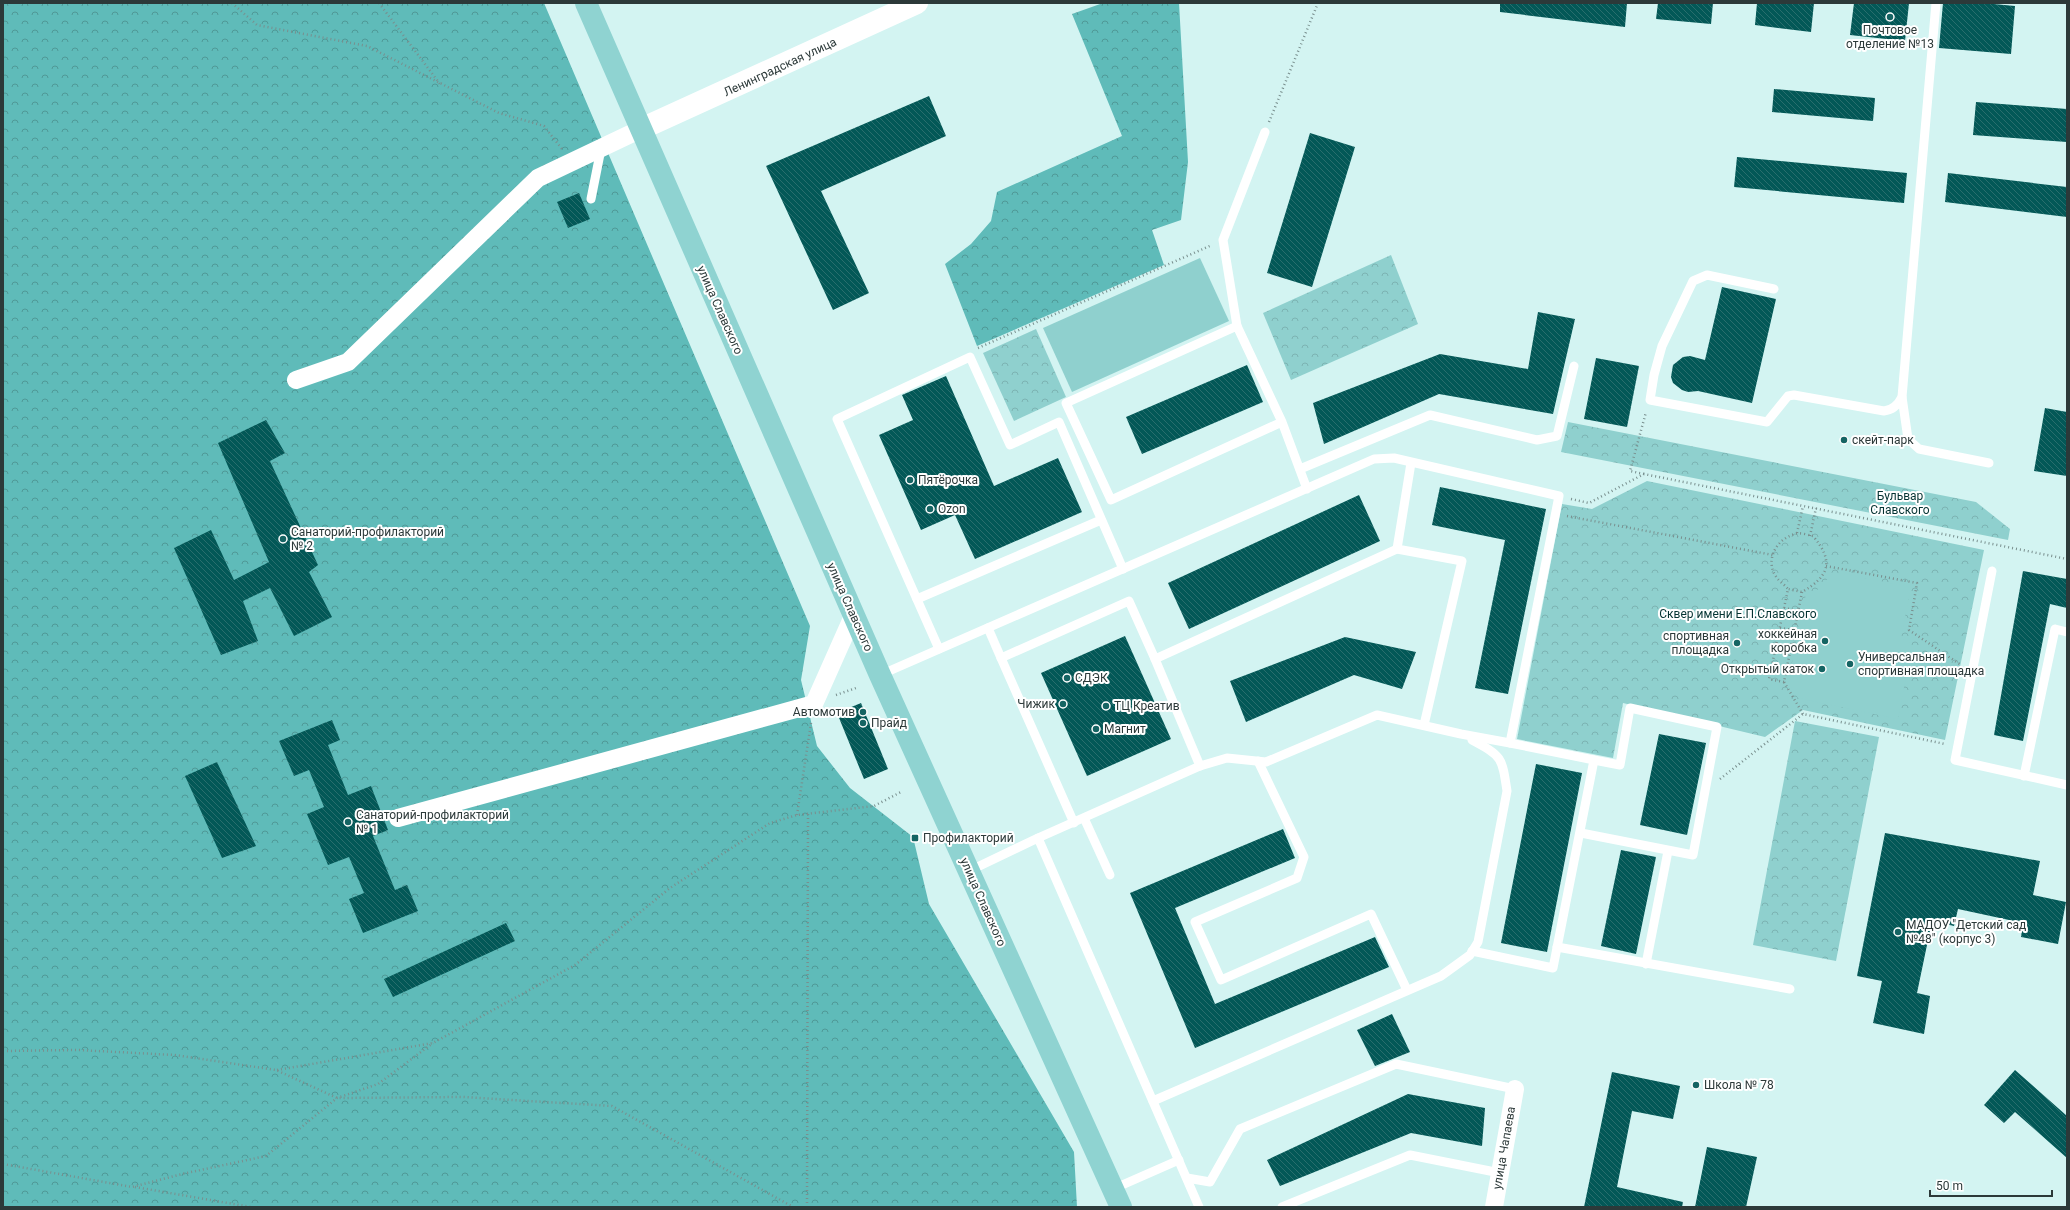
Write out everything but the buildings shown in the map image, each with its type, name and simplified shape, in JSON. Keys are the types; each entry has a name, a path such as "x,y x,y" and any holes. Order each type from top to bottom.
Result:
{"main road":[{"name":"улица Славского","path":"586,3 880,675 1117,1198"}],"street":[{"name":"Ленинградская улица","path":"642,129 917,3"},
{"path":"296,380 348,362 538,178 642,129"},
{"path":"398,818 814,704 854,614"},
{"name":"улица Чапаева","path":"1494,1207 1515,1089"}],"lane":[{"path":"1936,3 1902,397 1908,439 1919,449 1989,463"},
{"path":"1265,132 1223,240 1237,326 1282,422 1308,489"},
{"path":"591,199 601,149"},
{"path":"1774,289 1707,275 1693,281 1662,346 1654,375 1650,400 1767,422 1788,396 1794,395 1884,411 1895,407 1902,397"},
{"path":"1237,326 1066,402 1111,500 1282,422"},
{"path":"939,649 837,419 970,357 1010,445 1059,422 1123,570"},
{"path":"1300,470 1430,415 1537,440 1557,436 1574,366"},
{"path":"880,675 1374,459 1394,458 1559,496 1510,743"},
{"path":"1397,549 1411,463"},
{"path":"917,599 1102,520"},
{"path":"1155,659 1397,549 1462,561 1424,725"},
{"path":"1992,570 1955,760 2067,785"},
{"path":"1001,658 1129,602 1155,659 1200,766"},
{"path":"988,628 1074,823"},
{"path":"2024,776 2055,629 2067,632"},
{"path":"969,871 1038,838 1200,766 1226,758 1266,762 1377,715 1461,734 1620,765 1630,708 1716,727 1693,855 1581,833"},
{"path":"1153,1101 1441,976 1472,951 1478,942 1507,791 1503,766 1495,752 1461,734"},
{"path":"1472,951 1553,968 1581,833 1594,760"},
{"path":"1258,761 1304,857 1297,878 1195,922 1221,980 1371,914 1407,990"},
{"path":"1084,818 1110,875"},
{"path":"1038,838 1199,1207"},
{"path":"1646,964 1668,851"},
{"path":"1558,947 1790,989"},
{"path":"1187,1178 1210,1182 1240,1129 1396,1064 1515,1089"},
{"path":"1282,1207 1410,1156 1500,1173"},
{"path":"1117,1198 1179,1160"}],"path":[{"path":"232,3 257,25 367,46 442,86 499,113 544,126 572,162"},
{"path":"379,3 442,86"},
{"path":"1265,132 1318,3"},
{"path":"973,350 1223,240"},
{"path":"1650,400 1630,471 2067,559"},
{"path":"1559,496 1589,503 1644,474"},
{"path":"1797,534 1803,506"},
{"path":"1810,536 1816,508"},
{"path":"1556,513 1773,555"},
{"path":"1797,534 1810,536 1813,536 1822,548 1827,560 1824,575 1816,584 1802,592 1788,589 1776,577 1771,564 1774,550 1781,540 1797,534"},
{"path":"1826,566 1917,583 1909,630 1973,673"},
{"path":"1784,682 1769,679 1788,589"},
{"path":"1802,592 1784,682 1803,714 1958,747"},
{"path":"1784,608 1798,611"},
{"path":"1780,628 1794,630"},
{"path":"1775,650 1790,653"},
{"path":"797,815 814,704 856,688"},
{"path":"1705,790 1803,714"},
{"path":"132,1187 182,1174 266,1156 337,1098 378,1084 433,1043 575,965 670,888 770,823 797,815 874,806 901,792"},
{"path":"807,1207 808,814"},
{"path":"276,1070 433,1043"},
{"path":"3,1051 78,1050 175,1054 276,1070 337,1098 463,1097 612,1106 793,1207"},
{"path":"3,1164 251,1207"}],"green space":[{"path":"3,3 544,3 810,626 801,680 817,746 850,788 913,837 929,904 1074,1152 1077,1207 3,1207"},
{"path":"1103,3 1179,3 1188,162 1181,220 1152,230 1164,265 977,346 945,264 971,244 991,221 997,192 1122,136 1072,14"},
{"path":"1391,255 1418,324 1291,380 1263,313"},
{"path":"1200,258 1229,321 1072,392 1043,328"},
{"path":"1036,329 1066,397 1014,421 983,353"},
{"name":"Бульвар Славского","path":"1568,422 1976,502 2010,529 2008,540 1561,452"},
{"name":"Сквер имени Е.П.Славского","path":"1647,481 1984,550 1945,740 1803,710 1765,737 1623,703 1613,758 1517,739 1562,504 1592,509"},
{"name":"Универсальная спортивная площадка","path":"1833,572 1911,587 1901,637 1912,645 1898,719 1798,698 1788,682 1806,594 1819,589"},
{"path":"1795,721 1879,737 1836,961 1753,945"}],"place":[{"name":"Почтовое отделение №13","path":"1890,17"},
{"name":"скейт-парк","path":"1844,440"},
{"name":"Пятёрочка","path":"910,480"},
{"name":"Ozon","path":"930,509"},
{"name":"Санаторий-профилакторий № 2","path":"283,539"},
{"name":"хоккейная коробка","path":"1825,641"},
{"name":"спортивная площадка","path":"1737,643"},
{"name":"Универсальная спортивная площадка","path":"1850,664"},
{"name":"Открытый каток","path":"1822,669"},
{"name":"СДЭК","path":"1067,678"},
{"name":"Чижик","path":"1063,704"},
{"name":"ТЦ Креатив","path":"1106,706"},
{"name":"Автомотив","path":"863,712"},
{"name":"Прайд","path":"863,723"},
{"name":"Магнит","path":"1096,729"},
{"name":"Санаторий-профилакторий № 1","path":"348,822"},
{"name":"Профилакторий","path":"915,838"},
{"name":"МАДОУ \"Детский сад №48\" (корпус 3)","path":"1898,932"},
{"name":"Школа № 78","path":"1696,1085"}]}
